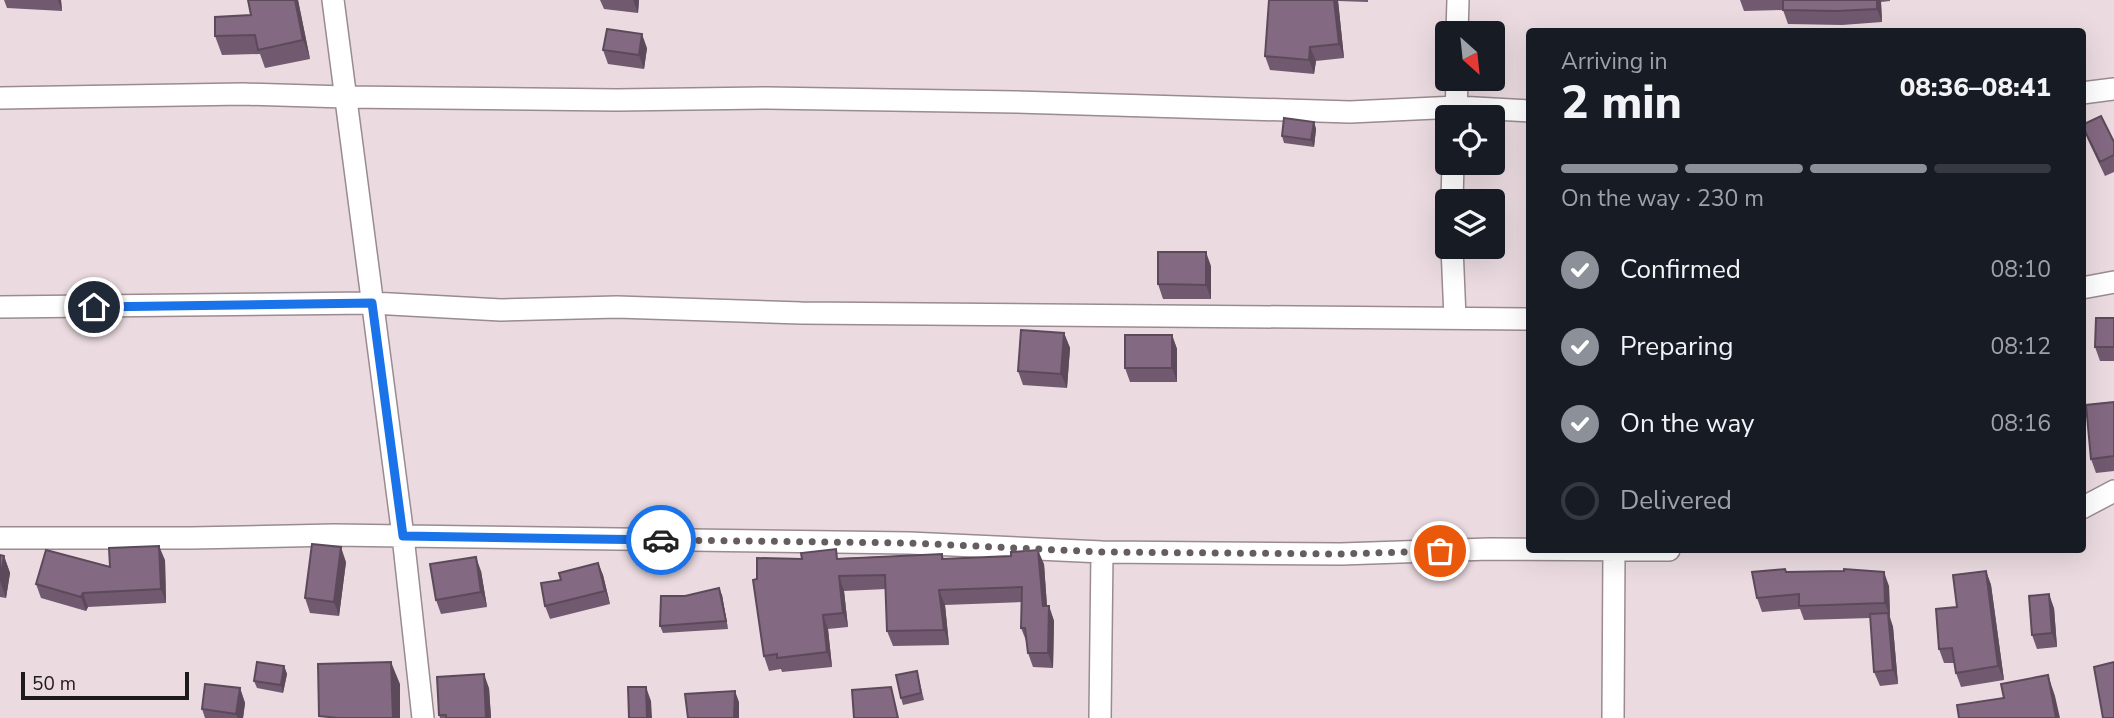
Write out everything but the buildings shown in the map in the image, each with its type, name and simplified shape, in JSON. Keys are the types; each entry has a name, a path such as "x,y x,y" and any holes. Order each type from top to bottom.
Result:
{"street":[{"path":"333,0 403,536 423,718"},
{"path":"1457,21 1458,0"},
{"path":"2086,92 2114,89"},
{"path":"0,98 243,94 617,100 767,97 1435,112"},
{"path":"1505,111 1526,111"},
{"path":"1453,259 1455,318"},
{"path":"2086,287 2114,282"},
{"path":"0,307 372,303 501,310 617,307 853,314 1526,318"},
{"path":"2086,506 2114,491"},
{"path":"0,538 403,536 909,543 1102,552 1341,554 1526,549"},
{"path":"1100,718 1102,552"},
{"path":"1613,718 1614,553"}],"way so far":[{"path":"661,540 909,543 1102,552 1341,554 1440,551"}],"route":[{"path":"94,307 372,303 403,536 661,540"}]}
